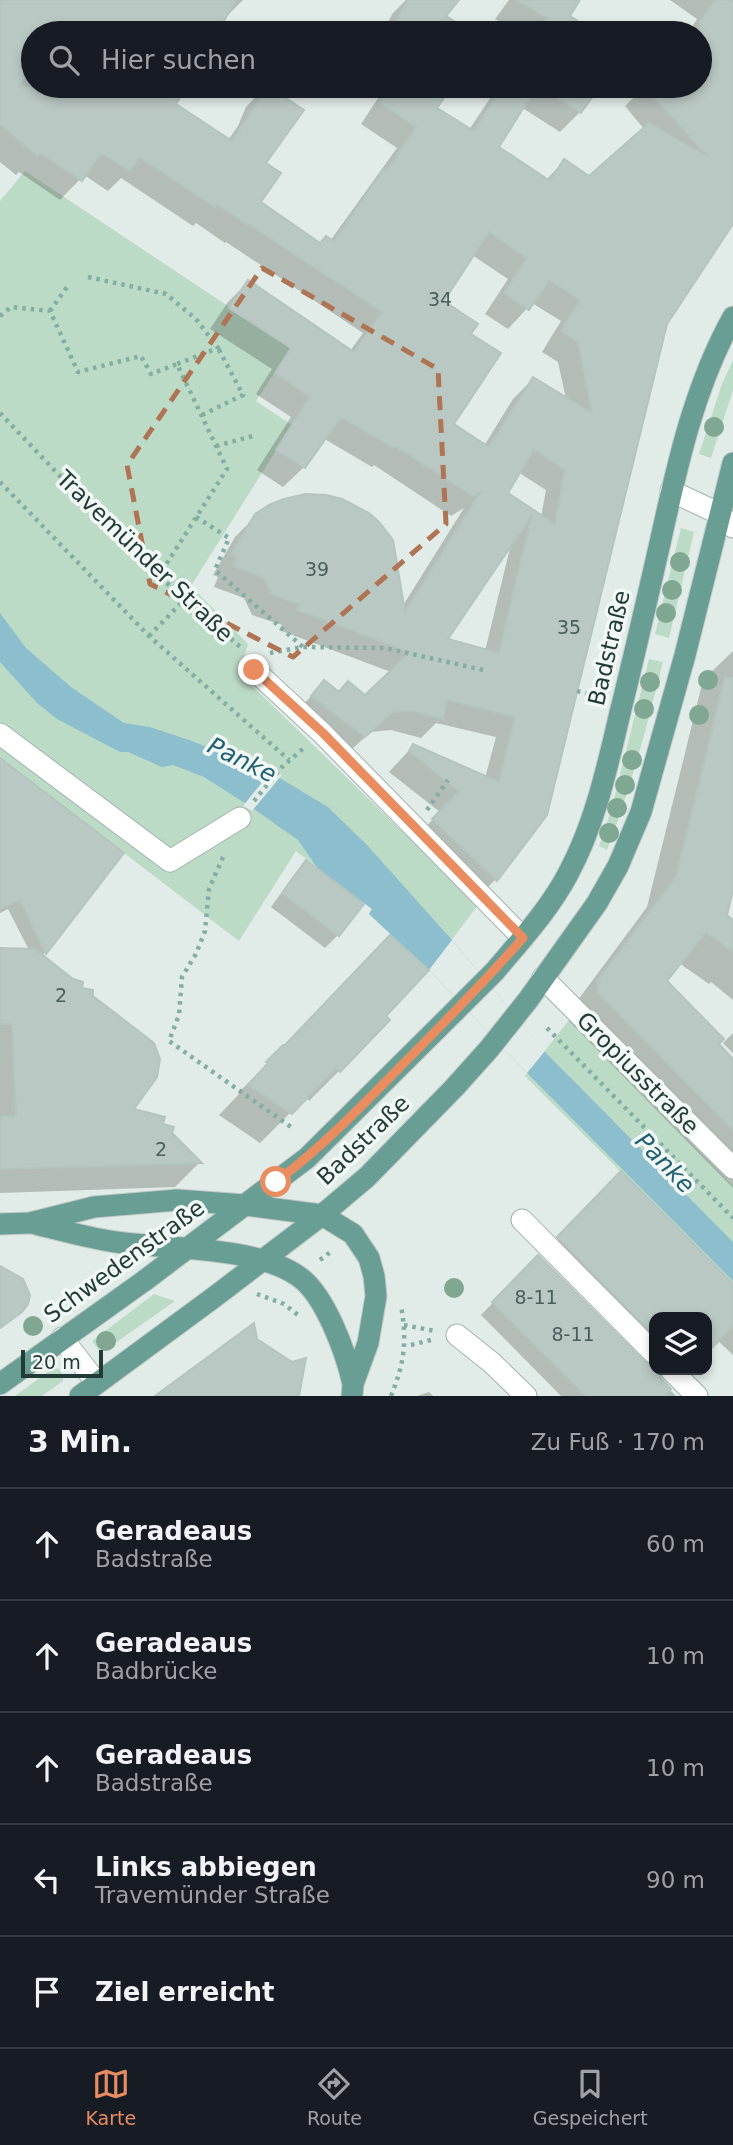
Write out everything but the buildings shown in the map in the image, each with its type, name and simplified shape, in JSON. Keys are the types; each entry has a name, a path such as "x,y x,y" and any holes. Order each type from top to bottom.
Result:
{"main road":[{"name":"Badstraße","path":"245,1205 318,1149 456,1011 523,938 568,874 592,822 612,748 671,491 694,407 733,317"},
{"path":"543,978 597,903 618,866 641,812 726,520 733,463"},
{"name":"Badstraße","path":"264,1260 367,1177 489,1049 543,978"},
{"path":"0,1224 30,1223 94,1207 177,1200 322,1215 353,1234 369,1258 374,1276 376,1296 368,1343 353,1390"},
{"name":"Schwedenstraße","path":"0,1384 245,1205"},
{"path":"30,1223 90,1238 189,1248 264,1260 299,1276 317,1297 340,1339 349,1363 353,1390"},
{"path":"88,1390 264,1260"}],"street":[{"path":"671,491 726,520"},
{"path":"254,670 323,733 523,938"},
{"path":"0,733 170,861 240,818"},
{"name":"Gropiusstraße","path":"543,978 733,1168"},
{"path":"522,1220 649,1348"},
{"path":"457,1335 492,1363 526,1396"},
{"path":"62,1338 88,1390"},
{"path":"676,1375 697,1396"}],"path":[{"path":"88,276 166,294 196,319 218,348 243,395 202,415"},
{"path":"50,311 66,287"},
{"path":"0,316 10,307 50,311"},
{"path":"50,311 78,372 141,356 151,374 218,348"},
{"path":"160,574 227,469 177,364"},
{"name":"Travemünder Straße","path":"0,413 184,600 246,651 254,670"},
{"path":"216,446 253,436"},
{"path":"0,482 149,636 289,760 240,818"},
{"path":"197,517 229,538 215,570 303,647"},
{"path":"149,636 184,600"},
{"path":"254,670 270,653 303,647 385,648 482,670"},
{"path":"577,691 589,694"},
{"path":"413,826 448,780"},
{"path":"209,889 205,930 183,977 179,1015 169,1041 291,1127"},
{"path":"547,1028 733,1218"},
{"path":"320,1260 341,1244"},
{"path":"404,1325 457,1335"}],"highlighted area":[{"path":"262,268 438,369 446,524 293,657 150,584 127,465"}],"green space":[{"path":"25,171 291,348 256,401 292,425 191,586 248,644 239,673 478,905 429,970 369,914 372,909 296,851 239,941 0,758 0,201"},
{"path":"733,360 733,390 711,458 699,454 722,384"},
{"path":"681,528 694,532 669,638 655,634"},
{"path":"649,659 663,662 631,780 607,850 599,846 612,807"},
{"path":"569,1020 733,1186 733,1284 525,1076"},
{"path":"154,1294 175,1301 101,1353 92,1341"},
{"path":"53,1368 59,1369 63,1381 42,1396 15,1396"}],"water":[{"path":"0,613 26,648 71,687 124,723 150,727 189,740 268,771 328,807 367,845 452,940 547,1054 733,1242 733,1281 429,970 369,914 372,909 318,869 298,840 204,777 173,765 162,767 128,752 120,752 57,719 37,703 0,662"}],"pier":[{"path":"272,770 282,775 252,811 243,806"},
{"path":"452,940 545,1051 527,1073 429,970"}],"route":[{"path":"254,670 323,733 523,938 495,971 338,1129 276,1182"}],"water label":[{"name":"Panke","path":"242,760"},
{"name":"Panke","path":"665,1163"}]}
